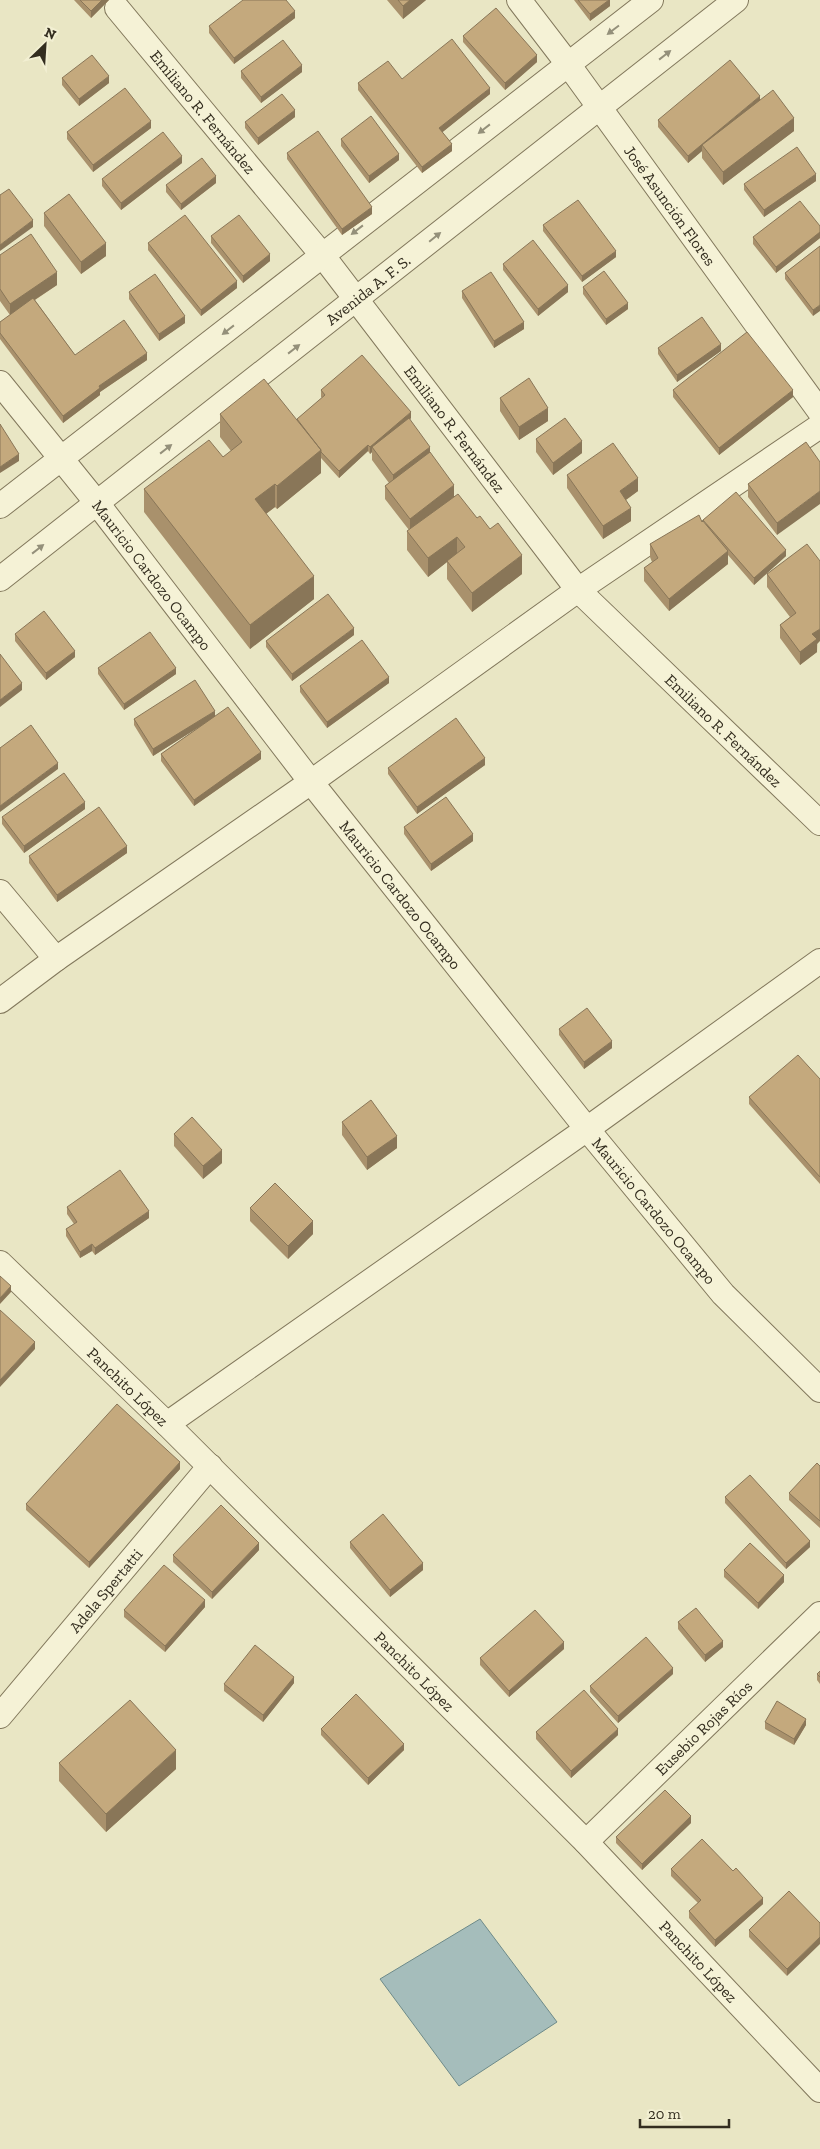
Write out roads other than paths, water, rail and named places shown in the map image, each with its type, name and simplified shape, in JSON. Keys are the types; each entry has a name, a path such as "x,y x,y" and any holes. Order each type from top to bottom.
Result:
{"street":[{"name":"José Asunción Flores","path":"519,0 599,106 820,412"},
{"path":"0,506 651,0"},
{"name":"Avenida A. F. S.","path":"0,579 736,0"},
{"name":"Emiliano R. Fernández","path":"117,8 323,256 578,590 820,823"},
{"name":"Mauricio Cardozo Ocampo","path":"0,383 97,503 311,782 587,1129 722,1294 820,1390"},
{"path":"0,1001 56,959 311,782 578,590 820,426"},
{"path":"0,892 56,959"},
{"path":"168,1424 587,1129 820,961"},
{"name":"Panchito López","path":"0,1263 168,1424 586,1842 820,2090"},
{"name":"Adela Spertatti","path":"0,1716 210,1466"},
{"name":"Eusebio Rojas Ríos","path":"586,1842 820,1614"}],"water":[{"path":"480,1919 557,2022 459,2086 380,1979"}]}
